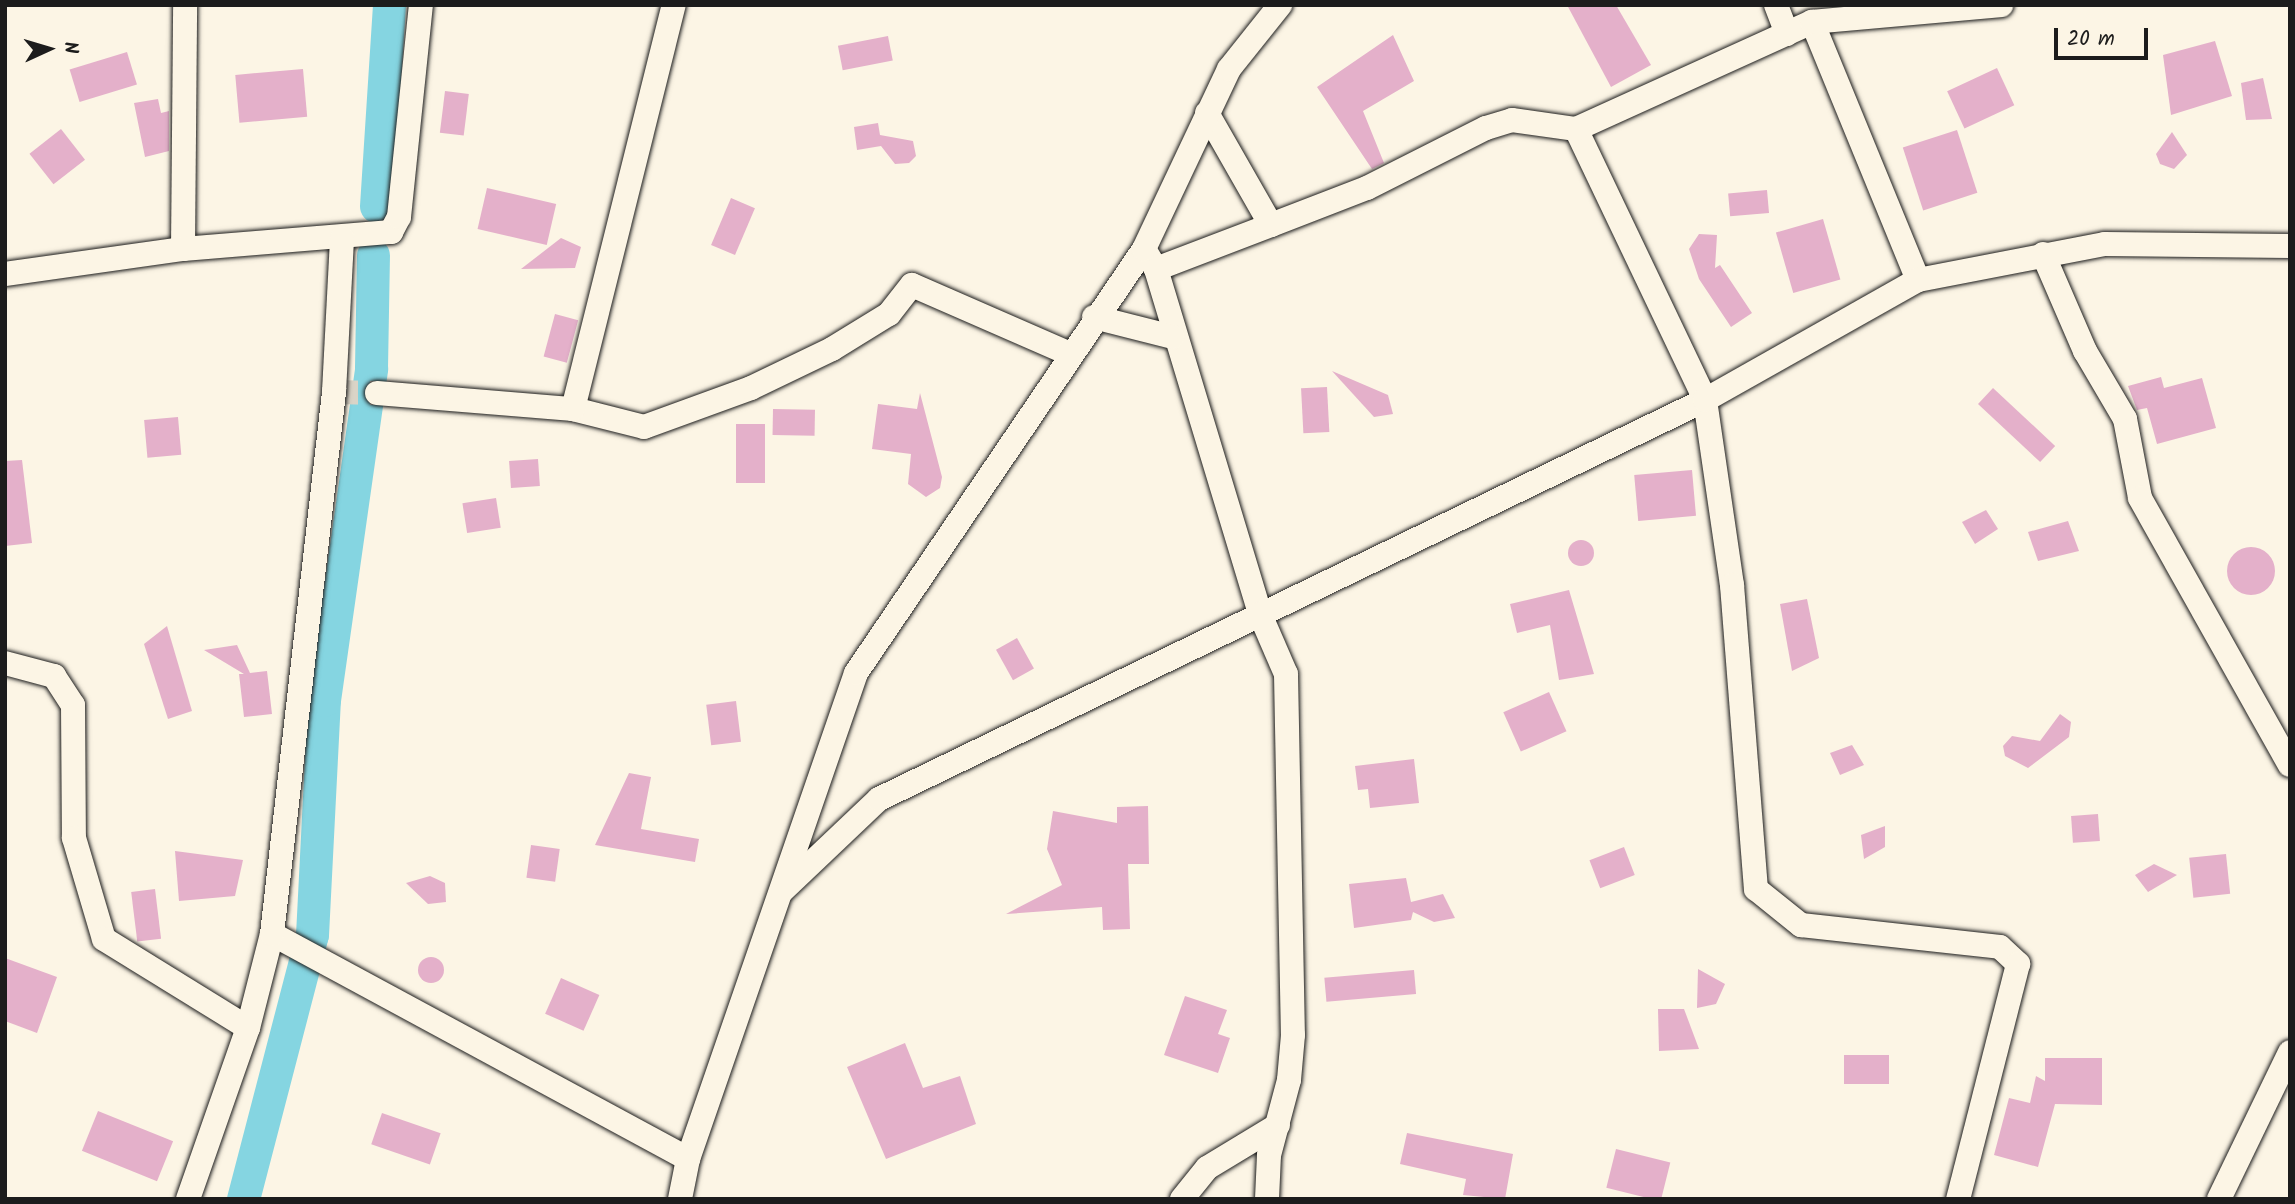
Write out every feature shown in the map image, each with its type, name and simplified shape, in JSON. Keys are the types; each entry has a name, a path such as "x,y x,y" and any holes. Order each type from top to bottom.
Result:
{"street":[{"path":"183,249 185,5"},
{"path":"5,274 183,249 380,237 399,217 421,5"},
{"path":"573,409 674,5"},
{"path":"680,1199 688,1159 856,673 1068,353 1094,317 1150,259 1207,113 1229,69 1280,5"},
{"path":"1776,5 1787,34"},
{"path":"1150,259 1271,225 1367,188 1486,128 1512,120 1576,129 1812,22 2001,5"},
{"path":"1812,22 1918,280"},
{"path":"1207,113 1271,225"},
{"path":"1576,129 1705,400 1732,585 1755,889 1801,925 2000,947 2018,964 1958,1199"},
{"path":"188,1199 248,1028 272,934 334,392 342,238"},
{"path":"783,890 879,799 1705,400 1918,280 2105,244 2290,246"},
{"path":"2043,254 2085,351 2125,419 2140,499 2290,765"},
{"path":"1150,259 1260,614 1286,674 1291,717 1293,1035 1267,1199"},
{"path":"377,393 573,409 644,427 751,388 889,314 912,285 1068,353"},
{"path":"1094,317 1173,337"},
{"path":"5,663 54,676 74,705 74,838 104,939 248,1028"},
{"path":"272,934 688,1159"},
{"path":"2219,1199 2290,1052"},
{"path":"1182,1199 1207,1168 1278,1125"}],"building":[{"path":"1567,5 1616,5 1651,65 1611,87"},
{"path":"1393,35 1414,81 1363,111 1384,163 1372,169 1317,87"},
{"path":"888,36 893,61 843,70 838,46"},
{"path":"2215,41 2232,96 2171,115 2163,55"},
{"path":"127,52 137,85 80,102 70,70"},
{"path":"1997,68 2014,105 1964,128 1947,91"},
{"path":"303,69 307,117 239,123 235,75"},
{"path":"2263,78 2272,119 2246,120 2241,83"},
{"path":"445,91 469,94 464,136 440,133"},
{"path":"158,99 161,113 169,111 169,151 145,157 134,103"},
{"path":"878,123 880,135 913,141 916,156 909,163 895,164 881,146 857,150 854,127"},
{"path":"61,129 85,160 53,184 29,154"},
{"path":"1957,130 1977,193 1923,210 1903,148"},
{"path":"2172,132 2187,155 2174,169 2160,164 2156,154"},
{"path":"487,188 556,204 547,245 478,229"},
{"path":"1767,190 1769,213 1730,216 1728,193"},
{"path":"731,198 755,208 735,255 711,245"},
{"path":"1823,219 1840,280 1793,293 1776,233"},
{"path":"1699,234 1717,235 1715,268 1720,265 1752,313 1731,327 1699,279 1689,249"},
{"path":"561,238 581,247 575,268 521,269"},
{"path":"555,314 578,320 567,363 544,357"},
{"path":"1332,371 1388,395 1393,414 1374,417"},
{"path":"2161,377 2164,388 2202,378 2216,428 2157,444 2147,408 2137,410 2128,386"},
{"path":"1327,387 1329,432 1303,433 1301,388"},
{"path":"1993,388 2055,446 2040,462 1978,404"},
{"path":"920,393 942,477 940,488 926,497 908,484 911,454 872,449 878,404 917,409"},
{"path":"773,409 815,410 815,436 773,435"},
{"path":"178,417 181,455 147,458 144,420"},
{"path":"736,424 765,424 765,483 736,483"},
{"path":"538,459 540,486 511,488 509,461"},
{"path":"22,460 32,543 5,546 5,461"},
{"path":"1692,470 1696,516 1638,521 1634,475"},
{"path":"496,498 501,528 467,533 462,503"},
{"path":"1986,510 1998,529 1975,544 1962,522"},
{"path":"2068,521 2079,551 2038,561 2028,532"},
{"path":"1581,540 1590,544 1594,553 1590,562 1581,566 1572,562 1568,553 1572,544"},
{"path":"2251,547 2260,548 2268,554 2274,562 2274,580 2268,588 2260,594 2251,595 2242,594 2234,588 2228,580 2227,571 2228,562 2234,554 2242,548"},
{"path":"1569,590 1594,674 1559,680 1550,625 1517,633 1510,604"},
{"path":"1807,599 1819,658 1792,671 1780,604"},
{"path":"167,626 192,711 168,719 144,644"},
{"path":"1017,638 1034,669 1013,680 996,650"},
{"path":"237,645 250,673 267,671 272,714 244,717 239,674 244,674 204,650"},
{"path":"1549,692 1566,731 1521,752 1503,712"},
{"path":"736,701 741,742 711,745 706,705"},
{"path":"2060,714 2071,722 2069,737 2028,768 2005,756 2003,746 2012,736 2040,741"},
{"path":"1852,745 1864,765 1840,775 1830,753"},
{"path":"1414,759 1419,803 1370,808 1368,789 1358,790 1355,766"},
{"path":"629,773 651,777 641,829 699,839 695,862 595,845"},
{"path":"1148,806 1149,864 1128,864 1130,929 1103,930 1102,907 1006,914 1062,885 1047,849 1053,811 1117,823 1117,807"},
{"path":"2098,814 2100,841 2073,843 2071,816"},
{"path":"1885,826 1885,847 1864,859 1861,835"},
{"path":"531,845 560,849 555,882 526,878"},
{"path":"1624,847 1635,875 1600,888 1589,860"},
{"path":"175,851 243,860 235,896 179,901"},
{"path":"2226,854 2230,894 2193,898 2189,858"},
{"path":"2154,864 2177,875 2148,892 2135,875"},
{"path":"430,876 445,883 446,902 428,904 406,883"},
{"path":"1406,878 1411,902 1443,894 1455,918 1434,922 1413,912 1411,920 1354,928 1349,884"},
{"path":"155,889 161,939 137,942 131,892"},
{"path":"431,957 440,961 444,970 440,979 431,983 422,979 418,970 422,961"},
{"path":"5,958 57,977 37,1033 5,1021"},
{"path":"1698,969 1725,984 1716,1004 1697,1008"},
{"path":"1414,970 1416,994 1326,1002 1324,978"},
{"path":"561,978 599,995 584,1031 545,1014"},
{"path":"1185,996 1227,1010 1218,1034 1230,1038 1218,1073 1164,1055"},
{"path":"1658,1009 1684,1009 1699,1049 1659,1051"},
{"path":"905,1043 923,1088 960,1076 976,1124 886,1159 847,1067"},
{"path":"1844,1055 1889,1055 1889,1084 1844,1084"},
{"path":"2045,1058 2102,1058 2102,1105 2055,1104 2038,1167 1994,1155 2009,1098 2030,1103 2036,1076 2045,1081"},
{"path":"98,1111 173,1141 157,1181 82,1151"},
{"path":"382,1113 441,1133 430,1164 371,1144"},
{"path":"1407,1133 1513,1154 1505,1199 1463,1195 1466,1179 1400,1164"},
{"path":"1616,1149 1670,1163 1661,1199 1606,1188"}],"waterway":[{"path":"376,206 389,5"},
{"path":"243,1199 312,935 324,700 371,368 373,255"}],"tunnel":[{"path":"334,392 377,393"}]}
